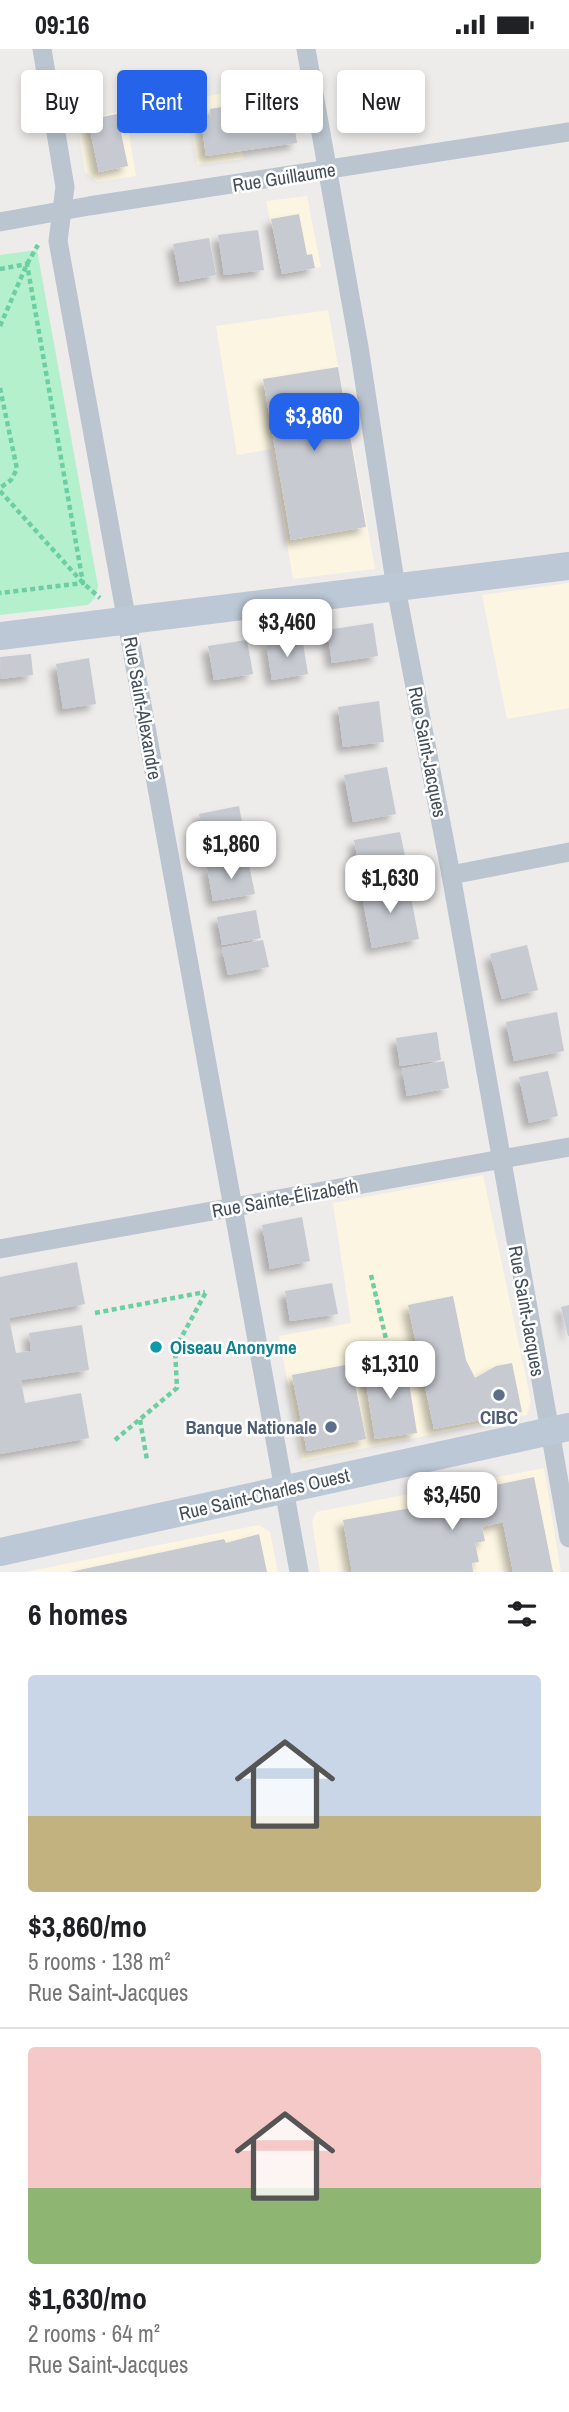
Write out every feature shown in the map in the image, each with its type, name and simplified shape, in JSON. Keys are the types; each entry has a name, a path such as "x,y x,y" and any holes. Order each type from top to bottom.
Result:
{"street":[{"name":"Rue Saint-Alexandre","path":"42,49 63,174 58,241 299,1572"},
{"name":"Rue Saint-Jacques","path":"306,49 396,588 451,875 501,1159 559,1429 569,1538"},
{"name":"Rue Guillaume","path":"0,222 569,132"},
{"path":"0,636 569,566"},
{"path":"451,875 569,852"},
{"name":"Rue Sainte-Élizabeth","path":"0,1249 569,1147"},
{"name":"Rue Saint-Charles Ouest","path":"0,1552 559,1429"}],"path":[{"path":"0,326 27,264 39,244"},
{"path":"0,268 27,264"},
{"path":"27,264 83,583"},
{"path":"0,388 17,469 0,489 83,583 100,598"},
{"path":"0,593 83,583"},
{"path":"371,1275 386,1339"},
{"path":"95,1313 206,1292 175,1349 177,1388 115,1440"},
{"path":"140,1419 147,1460"}],"shaded area":[{"path":"221,93 221,133 240,133 244,159 197,165 192,133 207,133 207,97"},
{"path":"117,112 117,133 129,133 136,176 97,182 85,172 79,133 103,133 103,116"},
{"path":"307,196 321,267 282,274 266,201"},
{"path":"328,310 375,569 293,579 271,449 237,455 216,326"},
{"path":"569,583 569,708 507,719 482,595"},
{"path":"483,1175 531,1401 527,1415 302,1461 279,1336 351,1323 333,1203"},
{"path":"544,1468 561,1572 320,1572 312,1522 316,1512"},
{"path":"259,1525 270,1532 278,1572 25,1572"}],"green space":[{"path":"37,250 98,586 95,598 88,605 0,615 0,255"}],"building":[{"path":"221,107 221,133 296,133 297,143 206,156 203,133 207,133 207,119 211,118 210,109"},
{"path":"117,114 117,133 121,133 128,166 99,172 91,133 103,133 103,117"},
{"path":"299,214 307,255 312,254 315,268 282,274 271,219"},
{"path":"258,230 264,270 224,275 218,235"},
{"path":"209,238 216,275 180,282 173,244"},
{"path":"338,367 366,527 291,540 263,379"},
{"path":"373,623 378,656 332,663 327,630"},
{"path":"302,637 308,674 272,680 266,643"},
{"path":"247,640 253,674 214,680 208,646"},
{"path":"31,654 33,675 1,679 0,657"},
{"path":"89,658 96,704 63,709 56,664"},
{"path":"379,701 384,742 343,747 338,707"},
{"path":"387,767 396,814 353,822 344,775"},
{"path":"239,806 246,843 206,851 199,814"},
{"path":"400,832 406,861 360,870 354,840"},
{"path":"248,860 255,894 213,901 207,867"},
{"path":"408,882 419,939 372,948 361,891"},
{"path":"256,910 261,938 222,945 217,917"},
{"path":"263,940 269,967 228,975 222,948"},
{"path":"527,945 538,990 502,999 490,954"},
{"path":"557,1012 564,1051 514,1061 506,1022"},
{"path":"437,1032 441,1060 400,1066 396,1038"},
{"path":"444,1061 449,1088 407,1096 402,1069"},
{"path":"548,1071 558,1116 529,1123 519,1077"},
{"path":"302,1217 310,1261 270,1269 262,1225"},
{"path":"77,1262 85,1304 9,1318 16,1353 31,1351 29,1333 82,1325 89,1370 21,1380 25,1403 81,1393 89,1438 0,1454 0,1277"},
{"path":"332,1283 338,1314 290,1321 285,1291"},
{"path":"453,1296 466,1360 475,1378 496,1366 512,1363 522,1412 434,1429 408,1305"},
{"path":"569,1305 569,1336 568,1336 561,1307"},
{"path":"351,1364 366,1439 307,1451 292,1375"},
{"path":"406,1364 417,1433 375,1439 364,1370"},
{"path":"534,1477 553,1572 513,1572 503,1522 482,1527 485,1541 475,1543 479,1562 472,1563 473,1572 352,1572 343,1520 417,1507 414,1502"},
{"path":"259,1534 267,1572 70,1572 224,1539 226,1543"}],"place":[{"name":"Oiseau Anonyme","path":"156,1347"},
{"name":"CIBC","path":"499,1395"},
{"name":"Banque Nationale","path":"331,1427"}]}
